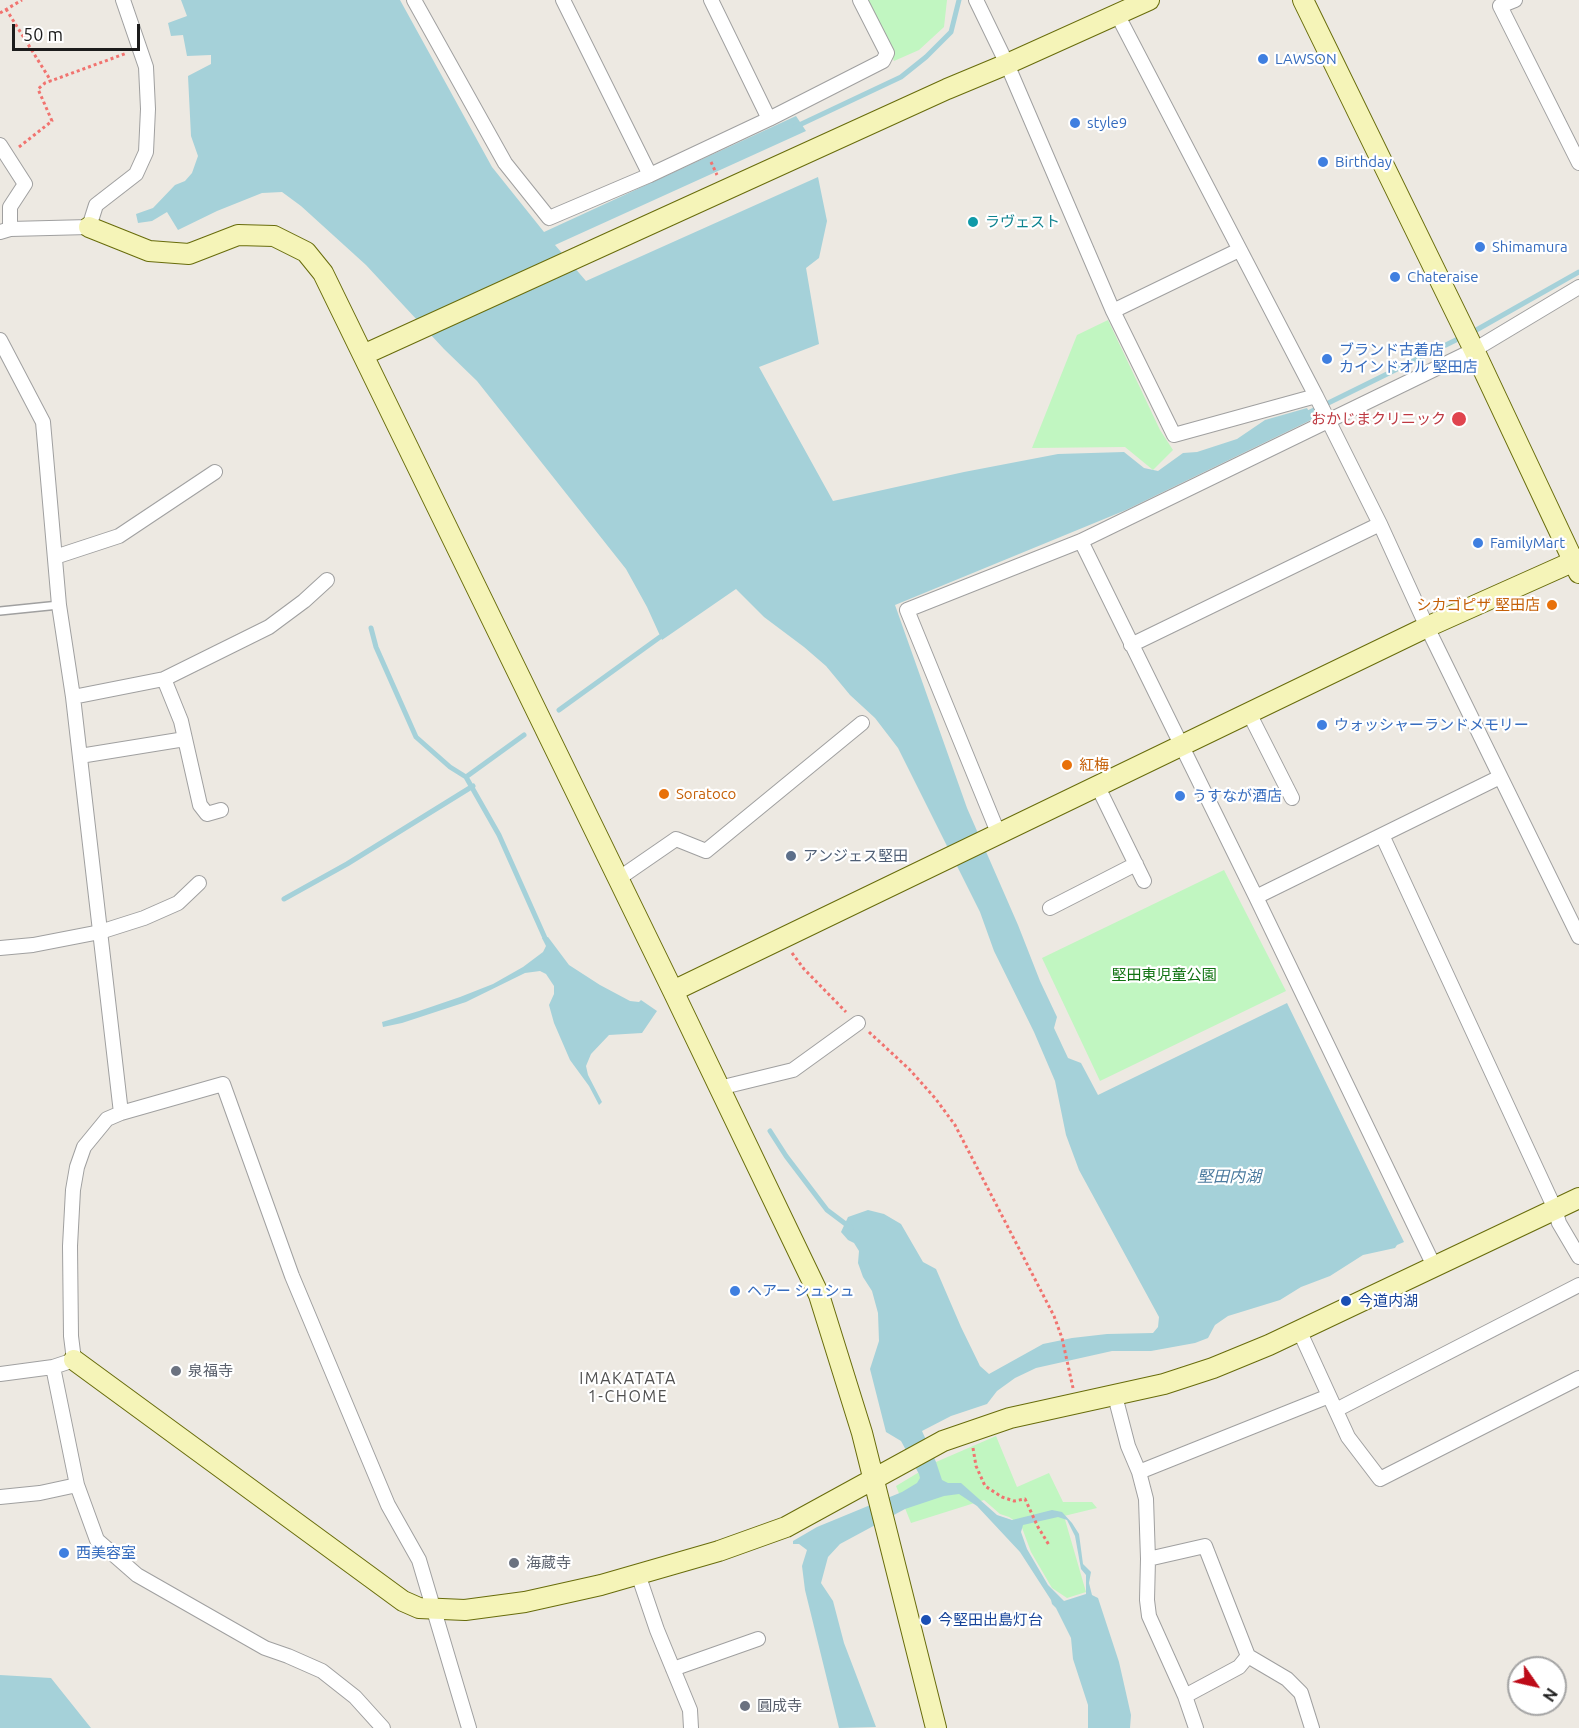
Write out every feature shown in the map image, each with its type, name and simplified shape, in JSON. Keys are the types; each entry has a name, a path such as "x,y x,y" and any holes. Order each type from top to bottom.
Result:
{"street":[{"path":"89,227 96,205 136,174 146,152 148,109 146,67 123,0"},
{"path":"414,0 505,163 549,218 650,175 770,119 883,61 886,54 860,0"},
{"path":"564,0 650,175"},
{"path":"711,0 770,119"},
{"path":"976,0 1007,64 1113,311 1174,435 1316,396"},
{"path":"363,355 947,89 1149,0"},
{"path":"673,991 1427,627 1577,564 1304,0"},
{"path":"1515,0 1500,6 1579,163"},
{"path":"1117,14 1329,421 1579,937"},
{"path":"4,151 25,184 9,207 5,231 89,227 149,251 189,254 238,235 274,236 306,252 323,273 819,1295 862,1433 936,1728"},
{"path":"1113,311 1239,250"},
{"path":"992,838 907,610 1081,541 1474,350 1579,288"},
{"path":"0,340 43,422 59,605 73,696 121,1113"},
{"path":"55,557 119,536 215,472"},
{"path":"1131,645 1380,524"},
{"path":"1081,541 1434,1266"},
{"path":"73,696 164,679 269,627 304,601 327,580"},
{"path":"164,679 181,721 200,805 207,814 221,810"},
{"path":"1250,714 1292,798"},
{"path":"618,879 676,839 706,851 862,723"},
{"path":"80,756 185,739"},
{"path":"1256,897 1500,777"},
{"path":"1098,787 1144,881"},
{"path":"1382,835 1555,1209 1559,1223 1579,1257"},
{"path":"1050,908 1136,864"},
{"path":"0,948 33,945 100,932 144,918 178,903 199,883"},
{"path":"719,1088 792,1070 858,1023"},
{"path":"469,1728 433,1609 419,1560 388,1505 292,1276 223,1084 107,1119 84,1147 77,1167 73,1190 70,1246 71,1336 74,1360 403,1601 419,1608 433,1609 465,1610 525,1602 601,1585 719,1551 786,1527 876,1488 908,1460 943,1441 1010,1418 1164,1384 1213,1368 1269,1345 1579,1198"},
{"path":"1335,1410 1579,1285"},
{"path":"1299,1330 1348,1437 1380,1479 1579,1377"},
{"path":"0,1374 53,1367 74,1360"},
{"path":"53,1367 77,1485 97,1540 137,1575 265,1648 322,1671 355,1696 383,1728"},
{"path":"1115,1396 1128,1446 1139,1472 1146,1499 1149,1616 1185,1696 1196,1728"},
{"path":"1139,1472 1329,1396"},
{"path":"0,1497 40,1493 77,1485"},
{"path":"1148,1559 1205,1546 1248,1656 1287,1679 1301,1693 1312,1728"},
{"path":"638,1574 657,1630 690,1710 691,1728"},
{"path":"673,1669 758,1639"},
{"path":"1185,1696 1239,1667 1248,1656"}],"lane":[{"path":"0,611 59,605"}],"path":[{"path":"0,13 22,0"},
{"path":"6,9 51,81"},
{"path":"4,151 52,121 38,89 51,81 140,48"},
{"path":"708,156 717,175"},
{"path":"784,938 804,969 836,1003 909,1069 955,1125 1054,1316 1070,1373"},
{"path":"969,1432 976,1466 985,1486 1002,1497 1014,1501 1025,1498 1049,1545"}],"green space":[{"path":"866,0 947,0 944,27 919,50 894,61"},
{"path":"1108,320 1160,430 1173,450 1153,470 1125,447 1032,448 1077,335"},
{"name":"堅田東児童公園","path":"1224,870 1286,991 1100,1081 1042,958"},
{"path":"996,1436 1017,1487 1049,1473 1063,1502 1092,1502 1097,1508 1064,1516 1086,1592 1067,1598 1052,1588 1031,1552 1021,1525 1000,1514 984,1500 911,1523 896,1486 936,1462"}],"water":[{"name":"堅田内湖","path":"181,0 400,0 492,167 544,232 796,116 806,131 555,245 586,281 818,177 827,221 819,258 806,268 819,344 759,367 833,501 1058,454 1124,452 1144,468 1158,471 1183,453 1197,452 1237,439 1265,420 1307,408 1313,419 1126,510 895,605 967,808 1057,1017 1054,1028 1068,1058 1081,1063 1098,1095 1287,1003 1404,1242 1395,1248 1363,1255 1330,1276 1301,1287 1280,1300 1228,1316 1215,1325 1208,1338 1195,1343 1151,1351 1112,1351 1036,1368 1015,1378 997,1391 987,1404 951,1416 922,1431 942,1480 948,1483 961,1483 997,1515 1012,1520 1052,1510 1062,1512 1072,1523 1079,1534 1083,1564 1091,1572 1089,1583 1092,1595 1098,1598 1119,1662 1131,1715 1130,1728 1088,1728 1088,1705 1073,1659 1071,1638 1056,1608 1020,1552 977,1506 959,1494 944,1496 905,1509 840,1544 828,1557 821,1583 833,1601 844,1643 876,1727 839,1728 805,1590 802,1566 807,1550 799,1544 793,1544 793,1541 817,1527 902,1492 917,1483 920,1478 901,1441 886,1432 870,1369 879,1341 878,1313 872,1291 858,1263 859,1251 854,1243 841,1232 848,1217 868,1210 884,1214 901,1224 923,1262 936,1269 980,1366 989,1374 1043,1344 1107,1334 1153,1333 1158,1327 1159,1317 1079,1170 1066,1135 1055,1081 1034,1032 994,951 980,912 898,748 875,718 850,695 826,666 764,617 736,589 662,640 626,569 477,381 366,265 301,206 282,192 262,193 178,230 167,212 152,221 138,223 136,214 153,208 175,185 185,181 192,173 198,156 191,136 188,76 211,64 211,55 187,56 183,35 171,36 168,23 187,16","holes":["1058,1517 1067,1520 1075,1536 1081,1569 1086,1575 1086,1594 1064,1601 1048,1585 1027,1549 1021,1532 1023,1525"]},
{"path":"548,937 569,965 630,1001 639,1002 641,1000 657,1011 642,1033 609,1035 591,1054 586,1066 588,1075 602,1102 599,1105 589,1086 570,1060 549,1005 554,994 554,986 546,974 540,971 525,973 466,1002 383,1027 382,1022 493,984 523,967 543,952 546,946 542,938"},
{"path":"0,1675 51,1678 91,1728 0,1728"}],"waterway":[{"path":"795,127 901,77 926,57 951,32 959,0"},
{"path":"1471,333 1579,272"},
{"path":"1304,415 1462,337"},
{"path":"371,628 376,647 416,737 450,767 466,777"},
{"path":"559,710 660,637"},
{"path":"524,735 466,777 499,835 545,938"},
{"path":"284,899 347,864 473,786"},
{"path":"770,1131 827,1210 851,1228"}],"place":[{"name":"LAWSON","path":"1263,59"},
{"name":"style9","path":"1075,123"},
{"name":"Birthday","path":"1323,162"},
{"name":"ラヴェスト","path":"973,222"},
{"name":"Shimamura","path":"1480,247"},
{"name":"Chateraise","path":"1395,277"},
{"name":"ブランド古着店 カインドオル 堅田店","path":"1327,359"},
{"name":"おかじまクリニック","path":"1459,419"},
{"name":"FamilyMart","path":"1478,543"},
{"name":"シカゴピザ 堅田店","path":"1552,605"},
{"name":"ウォッシャーランドメモリー","path":"1322,725"},
{"name":"紅梅","path":"1067,765"},
{"name":"Soratoco","path":"664,794"},
{"name":"うすなが酒店","path":"1180,796"},
{"name":"アンジェス堅田","path":"791,856"},
{"name":"ヘアー シュシュ","path":"735,1291"},
{"name":"今道内湖","path":"1346,1301"},
{"name":"泉福寺","path":"176,1371"},
{"name":"西美容室","path":"64,1553"},
{"name":"海蔵寺","path":"514,1563"},
{"name":"今堅田出島灯台","path":"926,1620"},
{"name":"圓成寺","path":"745,1706"}],"district":[{"name":"IMAKATATA 1-CHOME","path":"628,1388"}]}
